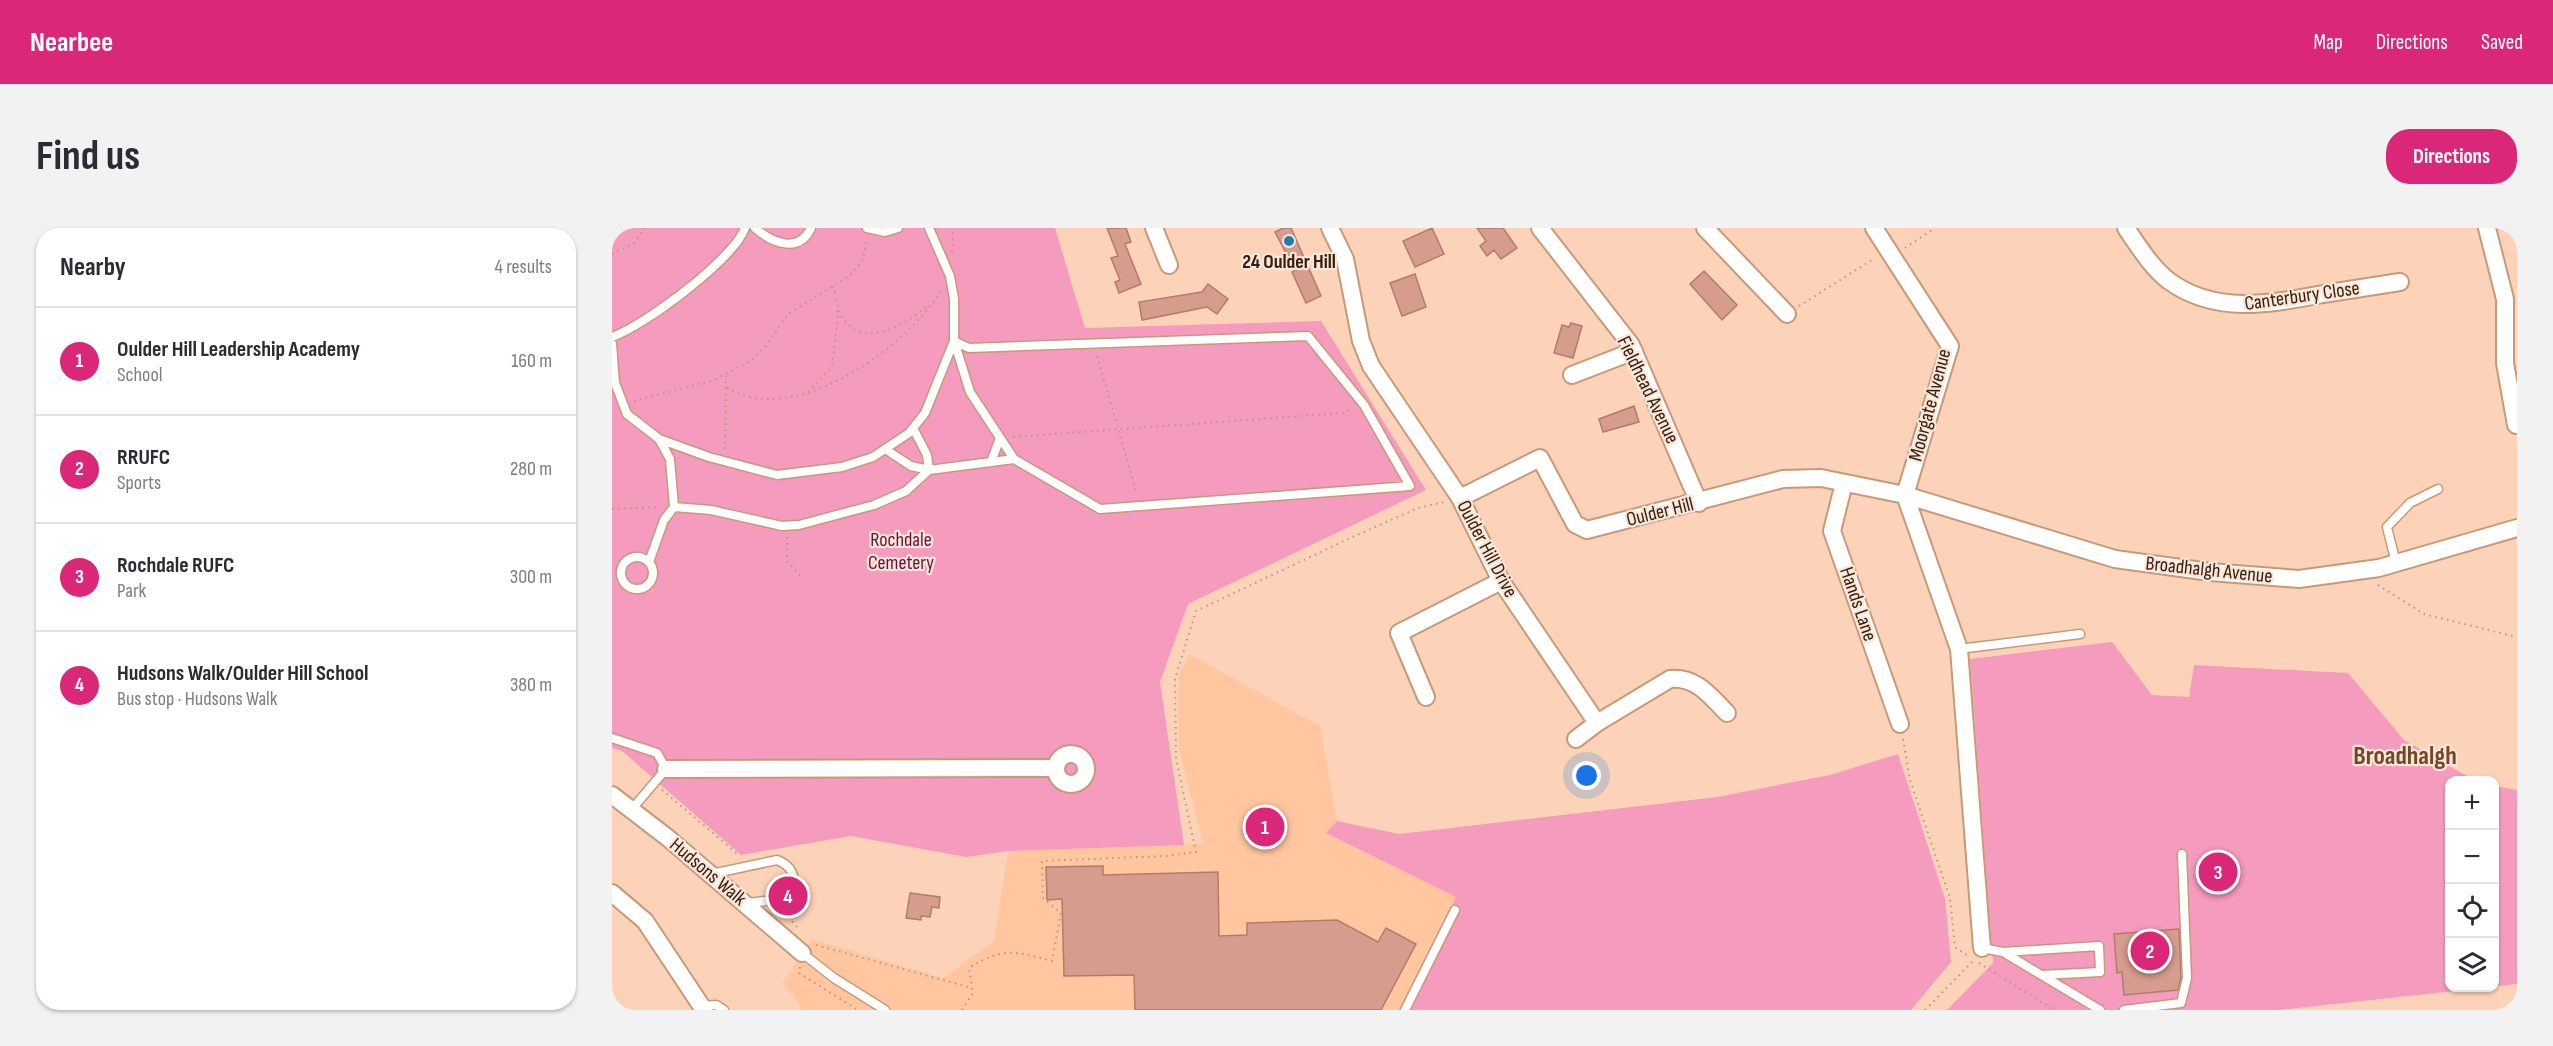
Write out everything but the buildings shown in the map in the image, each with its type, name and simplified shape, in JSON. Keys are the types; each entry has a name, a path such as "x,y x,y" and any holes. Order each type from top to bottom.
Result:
{"street":[{"path":"1154,228 1169,266"},
{"name":"Oulder Hill Drive","path":"1330,228 1344,259 1361,341 1371,366 1460,498 1501,581 1597,723"},
{"name":"Fieldhead Avenue","path":"1540,228 1634,351 1699,503"},
{"path":"1705,228 1787,314"},
{"name":"Moorgate Avenue","path":"1874,228 1950,346 1905,495"},
{"name":"Canterbury Close","path":"2127,228 2146,258 2169,281 2199,297 2227,304 2262,305 2400,282"},
{"path":"2487,228 2505,299 2505,363 2516,425"},
{"path":"1572,375 1634,351"},
{"name":"Oulder Hill","path":"1460,498 1540,458 1575,524 1587,530 1699,503 1784,479 1821,478 1905,495"},
{"name":"Hands Lane","path":"1844,483 1832,531 1900,724"},
{"path":"1905,495 1959,649 1978,954"},
{"name":"Broadhalgh Avenue","path":"1905,495 2115,560 2210,572 2299,579 2396,563 2517,528"},
{"path":"1426,696 1399,633 1501,581"},
{"path":"1576,739 1597,723 1670,679 1680,678 1695,683 1727,713"},
{"path":"666,769 1055,768"},
{"name":"Hudsons Walk","path":"612,795 632,809 744,903 807,945"},
{"path":"612,893 645,921 702,1008"}],"lane":[{"path":"612,337 660,311 701,277 742,238 746,228"},
{"path":"755,228 779,244 795,244 807,237 811,228"},
{"path":"868,228 885,232 898,228"},
{"path":"929,228 950,276 954,299 954,341 970,392 1014,459 1100,509 1410,486 1364,405 1308,336 969,348 954,341"},
{"path":"612,344 615,383 627,414 659,439 724,461 777,475 842,467 873,457 913,428 925,413 954,341"},
{"path":"913,428 927,455 929,470"},
{"path":"990,462 1000,438"},
{"path":"649,562 663,520 674,507 670,459 659,439"},
{"path":"885,449 911,466 929,470 1014,459"},
{"path":"674,507 711,510 789,526 874,505 906,491 929,470"},
{"path":"2396,563 2387,527 2410,503 2438,489"},
{"path":"1959,649 2080,634"},
{"path":"612,738 657,753 666,769 632,809"},
{"path":"2124,1010 2181,1003 2187,978 2182,854"},
{"path":"711,874 777,860 785,863 792,871 795,878 790,891 776,900 744,903"},
{"path":"1405,1010 1455,910"},
{"path":"807,945 834,978 885,1010"},
{"path":"1978,954 2099,946 2100,972 2042,975"},
{"path":"2003,952 2100,1010"},
{"path":"702,1008 716,1005 724,1010"}],"path":[{"path":"612,254 634,243 645,228"},
{"path":"623,404 684,389 726,375 750,361 766,346 788,314 849,276 862,262 868,228"},
{"path":"1787,314 1935,228"},
{"path":"727,388 742,397 764,401 786,400 806,394 865,364 900,338 932,303 950,276"},
{"path":"833,286 843,319 852,328 863,333 886,331 908,323 932,303"},
{"path":"806,394 832,366 838,318 836,299"},
{"path":"1094,344 1140,506"},
{"path":"724,461 726,375"},
{"path":"1000,438 1342,413 1364,405"},
{"path":"962,1010 973,993 969,968 991,954 1017,952 1052,960 1061,913 1043,898 1042,861 1165,856 1196,852 1176,759 1175,679 1196,611 1418,508 1460,498"},
{"path":"612,509 674,507"},
{"path":"789,526 785,546 787,561 801,576"},
{"path":"2357,571 2424,614 2517,637"},
{"path":"1900,724 1910,780 1950,898 1955,947 1978,954 2054,1010"},
{"path":"654,783 740,857 750,856"},
{"path":"799,894 791,920 807,945 972,988"},
{"path":"807,945 799,973 858,1010"},
{"path":"1924,1010 1978,954"}],"shaded area":[{"path":"1189,654 1320,726 1337,821 1327,834 1457,897 1402,1010 804,1010 782,983 812,939 943,978 994,941 1008,851 1203,844 1179,748 1178,677"}],"green space":[{"name":"Rochdale Cemetery","path":"612,228 1055,228 1085,328 1321,321 1426,490 1188,604 1160,682 1184,845 1008,851 966,857 851,836 741,855 622,751 612,748"},
{"path":"2112,642 2152,695 2189,697 2194,665 2348,673 2404,740 2467,776 2445,776 2445,992 2278,1010 1947,1010 1993,963 1970,659"},
{"path":"1898,754 1945,899 1951,962 1911,1010 1402,1010 1456,897 1326,833 1337,821 1399,834 1717,797 1830,775"},
{"path":"2499,787 2517,790 2517,984 2499,986"}],"place":[{"name":"24 Oulder Hill","path":"1289,241"},
{"name":"Oulder Hill Leadership Academy","path":"1265,827"},
{"name":"Rochdale RUFC","path":"2218,872"},
{"name":"Hudsons Walk/Oulder Hill School","path":"788,896"},
{"name":"RRUFC","path":"2150,951"}],"district":[{"name":"Broadhalgh","path":"2405,756"}]}
